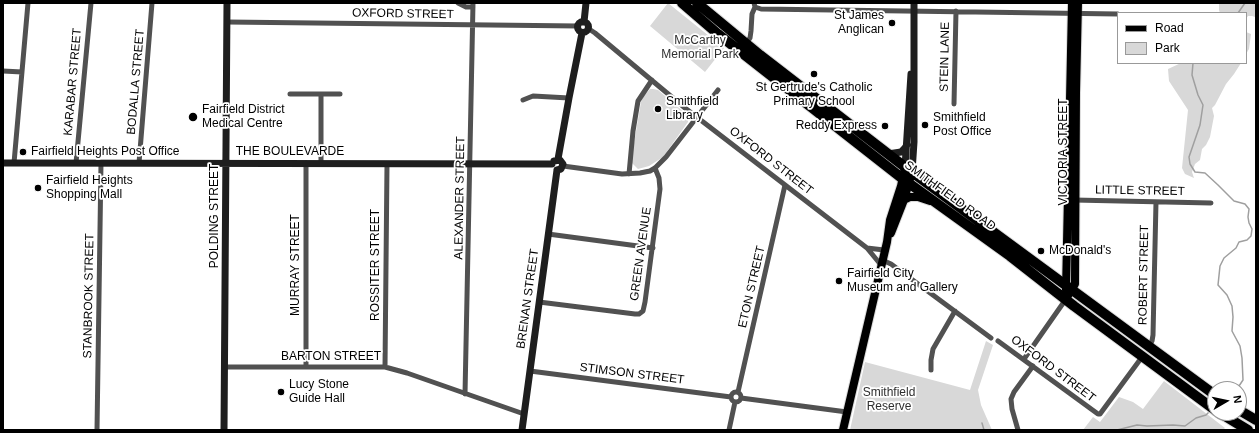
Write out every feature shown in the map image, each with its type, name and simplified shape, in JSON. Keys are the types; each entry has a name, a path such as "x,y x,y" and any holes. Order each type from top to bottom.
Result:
{"highway":[{"name":"SMITHFIELD ROAD","path":"682,3 718,34 906,181 1010,256 1142,357 1207,404"},
{"name":"SMITHFIELD ROAD","path":"697,3 888,154 1207,389"},
{"path":"1247,415 1256,420"},
{"path":"1233,421 1248,430"}],"main road":[{"name":"VICTORIA STREET","path":"1072,3 1075,13"},
{"name":"VICTORIA STREET","path":"1066,299 1069,288 1072,200 1075,13 1078,3"},
{"path":"843,430 884,250 904,200 908,169"},
{"path":"887,242 890,220 906,181"},
{"path":"904,200 910,197 918,196 938,204"}],"street":[{"path":"14,163 28,3"},
{"name":"KARABAR STREET","path":"76,163 91,3"},
{"name":"BODALLA STREET","path":"139,163 152,3"},
{"name":"POLDING STREET","path":"224,430 227,3"},
{"path":"458,3 466,7 473,5"},
{"path":"584,22 586,3"},
{"name":"ALEXANDER STREET","path":"465,394 471,164 473,5"},
{"path":"746,43 750,38 752,14 755,5 761,9 914,7 956,11 1117,14"},
{"path":"908,169 914,142 914,7"},
{"name":"STEIN LANE","path":"954,104 956,11"},
{"name":"OXFORD STREET","path":"227,22 473,25 580,30"},
{"path":"584,22 588,24 589,29 585,33 580,30 579,23 584,22"},
{"name":"OXFORD STREET","path":"589,29 698,117 867,248 881,263 891,264 991,338"},
{"name":"BRENAN STREET","path":"522,430 558,165 580,30"},
{"path":"908,169 907,143 909,87 913,55"},
{"path":"3,71 22,72"},
{"path":"629,174 633,131 638,101 652,80"},
{"path":"655,168 666,157 718,90"},
{"path":"290,94 340,94"},
{"path":"321,94 321,163"},
{"path":"524,100 533,96 569,98"},
{"path":"888,154 902,152 907,143"},
{"name":"THE BOULEVARDE","path":"3,163 558,165 622,174 646,172 655,168"},
{"name":"STANBROOK STREET","path":"97,430 101,163"},
{"name":"MURRAY STREET","path":"306,163 306,367"},
{"name":"ROSSITER STREET","path":"386,367 387,164"},
{"name":"GREEN AVENUE","path":"539,302 639,314 645,307 660,189 659,178 655,168"},
{"name":"ETON STREET","path":"738,392 785,185"},
{"name":"LITTLE STREET","path":"1072,200 1211,203"},
{"name":"ROBERT STREET","path":"1149,347 1153,335 1156,202"},
{"path":"548,234 653,248"},
{"path":"867,248 884,250"},
{"path":"1024,359 1066,299"},
{"path":"931,370 933,349 956,311"},
{"name":"OXFORD STREET","path":"998,341 1096,414 1100,414 1142,357"},
{"path":"1018,430 1012,409 1011,399 1014,392 1033,366"},
{"name":"BARTON STREET","path":"225,367 386,367 524,414"},
{"name":"STIMSON STREET","path":"530,371 731,397"},
{"path":"735,402 731,397 734,393 738,392 741,395 741,398"},
{"path":"735,402 741,398 847,412"},
{"path":"729,430 735,402"}],"green space":[{"name":"McCarthy Memorial Park","path":"668,3 724,48 705,72 650,26"},
{"path":"1219,3 1256,3 1255,17 1248,16 1247,18 1247,12 1220,12"},
{"path":"1247,32 1251,34 1249,49 1247,52"},
{"path":"1179,64 1240,64 1226,84 1212,108 1214,116 1210,137 1202,149 1200,160 1195,164 1192,172 1194,178 1185,174 1182,168 1188,110 1169,81 1168,69"},
{"path":"650,89 658,90 685,113 688,117 688,122 663,157 649,166 638,169 632,163 632,155 641,102 643,97"},
{"name":"Smithfield Reserve","path":"986,341 993,345 978,390 981,405 992,430 850,430 865,362 970,390"},
{"path":"1164,381 1207,414 1207,421 1216,421 1225,428 1223,430 1083,430 1093,417 1100,422 1119,397 1133,402 1143,409"}],"waterway":[{"path":"1239,12 1245,3"},
{"path":"1193,64 1192,75 1198,95 1203,105 1200,125 1189,157 1190,164 1195,172 1205,173 1234,201 1245,204 1249,209 1248,217 1252,229 1251,236 1247,240 1239,242 1236,248 1224,258 1220,266 1218,285 1227,295 1232,306 1232,331 1240,346 1242,381"},
{"path":"1117,430 1137,425 1185,426 1196,418 1207,414"},
{"path":"982,423 984,430"}],"place":[{"name":"St James Anglican","path":"892,23"},
{"name":"St Gertrude's Catholic Primary School","path":"814,74"},
{"name":"Smithfield Library","path":"658,109"},
{"name":"Fairfield District Medical Centre","path":"193,117"},
{"name":"Smithfield Post Office","path":"925,125"},
{"name":"Reddy Express","path":"885,126"},
{"name":"Fairfield Heights Post Office","path":"23,152"},
{"name":"Fairfield Heights Shopping Mall","path":"38,188"},
{"name":"McDonald's","path":"1041,251"},
{"name":"Fairfield City Museum and Gallery","path":"839,281"},
{"name":"Lucy Stone Guide Hall","path":"281,392"}]}
